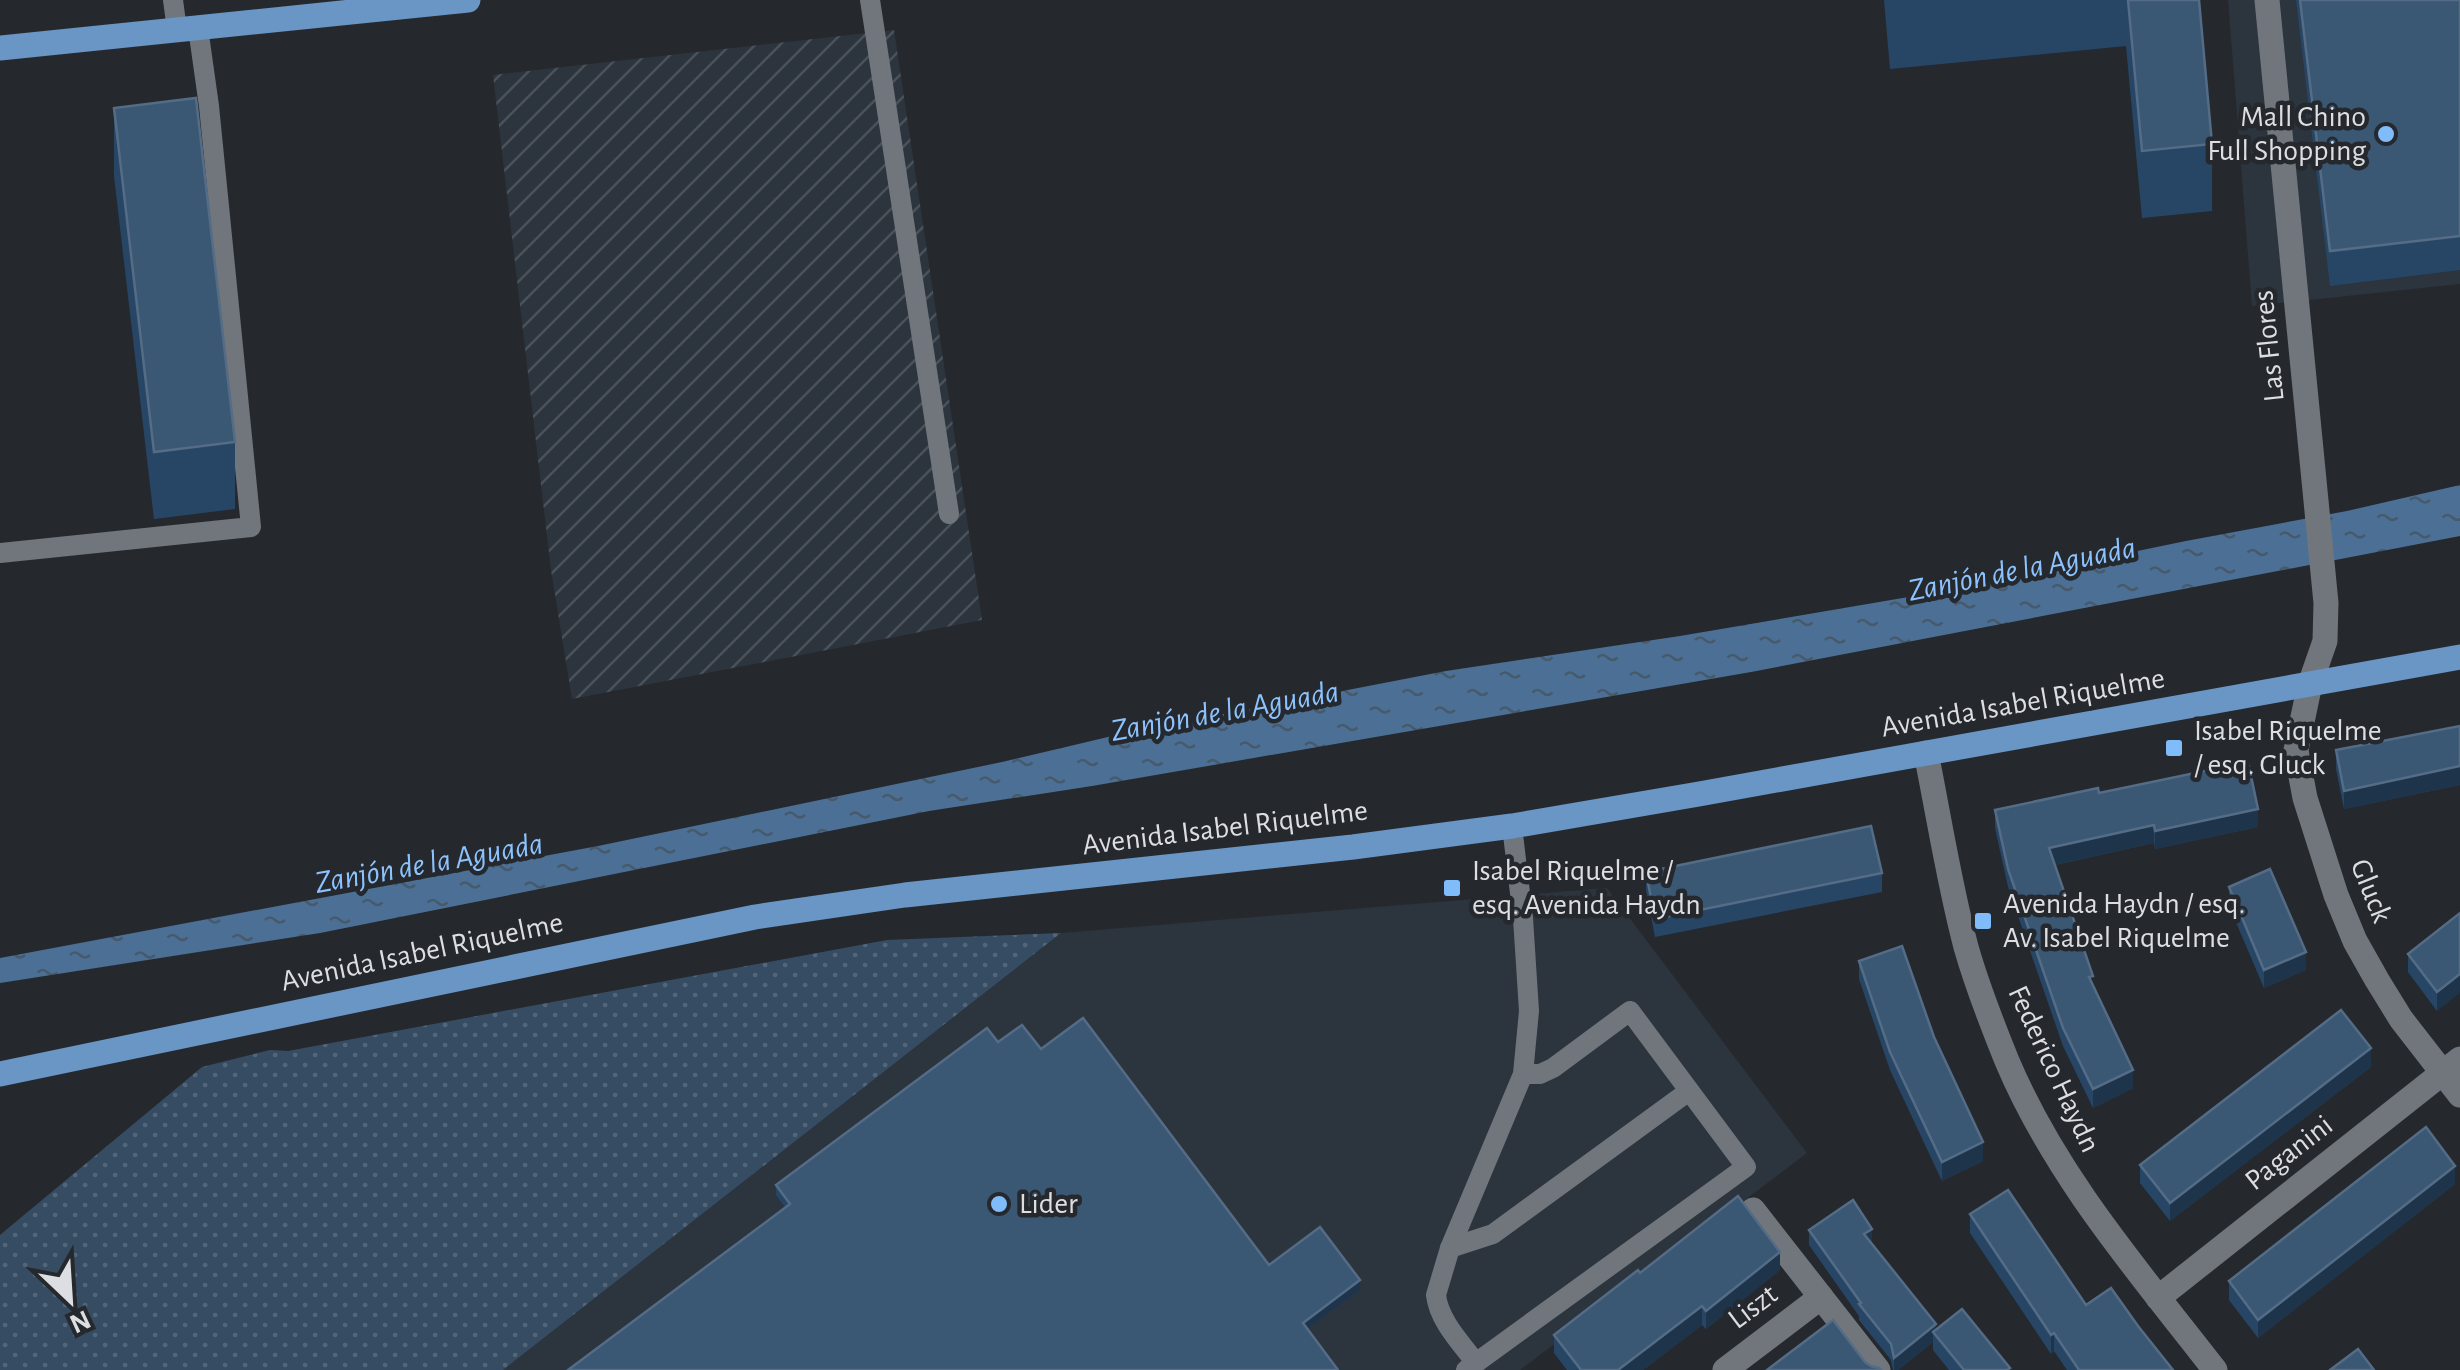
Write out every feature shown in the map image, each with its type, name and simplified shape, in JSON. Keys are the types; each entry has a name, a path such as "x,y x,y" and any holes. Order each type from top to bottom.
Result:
{"main road":[{"path":"0,48 406,3 468,0"},
{"name":"Avenida Isabel Riquelme","path":"0,1074 755,917 905,895 1512,826 2460,658"}],"street":[{"name":"Las Flores","path":"2267,0 2326,603 2325,641 2310,684"},
{"name":"Gluck","path":"2310,684 2296,750 2320,850 2355,941 2401,1019 2451,1066 2460,1096"},
{"name":"Federico Haydn","path":"1926,753 1966,948 2008,1065 2069,1177 2214,1370"},
{"name":"Paganini","path":"2158,1298 2451,1066"},
{"name":"Liszt","path":"1753,1210 1878,1370"},
{"name":"Liszt","path":"1724,1370 1821,1296"}],"lane":[{"path":"0,553 250,527 211,126 188,29 173,0"},
{"path":"870,0 949,514"},
{"path":"1512,826 1528,1011 1522,1074 1450,1248 1438,1287 1437,1303 1471,1366 1746,1167 1630,1010 1553,1068 1540,1074 1522,1074"},
{"path":"1450,1248 1493,1234 1690,1091"}],"shaded area":[{"name":"Mall Chino Full Shopping","path":"2228,0 2460,0 2460,284 2252,306"},
{"path":"894,30 982,620 572,699 551,570 493,75"},
{"path":"1607,888 1807,1153 1520,1370 503,1370 1061,933"},
{"path":"1061,933 503,1370 0,1370 0,1235 202,1067 270,1050 288,1051 887,940"}],"water":[{"path":"2460,485 2460,536 1751,672 929,811 320,933 0,983 0,958 598,846 1125,733 1446,671 1938,592"}],"building":[{"path":"2128,0 2199,0 2212,144 2142,151"},
{"name":"Mall Chino Full Shopping","path":"2300,0 2460,0 2460,236 2330,251"},
{"path":"196,98 235,442 154,452 114,108"},
{"path":"2460,726 2460,766 2344,791 2336,750"},
{"path":"2248,762 2258,809 2155,831 2154,825 2049,848 2093,976 2089,977 2133,1070 2093,1089 2063,1028 2008,869 1995,810"},
{"path":"1871,826 1882,873 1655,919 1646,872"},
{"path":"2270,869 2306,952 2264,970 2229,887"},
{"path":"2460,913 2460,974 2437,992 2408,954"},
{"path":"1902,946 1934,1037 1983,1142 1942,1162 1890,1052 1859,961"},
{"path":"2341,1010 2371,1048 2170,1203 2140,1165"},
{"name":"Lider","path":"1083,1018 1269,1265 1320,1227 1360,1280 1303,1323 1338,1370 568,1370 790,1204 776,1185 987,1028 998,1042 1022,1025 1041,1049"},
{"path":"2426,1127 2455,1166 2258,1320 2229,1281"},
{"path":"2008,1190 2086,1305 2111,1288 2173,1370 2079,1370 1970,1214"},
{"path":"1738,1196 1780,1252 1706,1311 1702,1306 1618,1370 1581,1370 1554,1335"},
{"path":"1853,1200 1872,1229 1864,1234 1936,1324 1894,1358 1891,1344 1809,1230"},
{"path":"1962,1309 2010,1368 1964,1370 1933,1332"},
{"path":"1833,1320 1865,1362 1881,1370 1767,1370"},
{"path":"2358,1349 2374,1370 2330,1370"}],"place":[{"name":"Mall Chino Full Shopping","path":"2386,134"},
{"name":"Isabel Riquelme / esq. Gluck","path":"2174,748"},
{"name":"Isabel Riquelme / esq. Avenida Haydn","path":"1452,888"},
{"name":"Avenida Haydn / esq. Av. Isabel Riquelme","path":"1983,921"},
{"name":"Lider","path":"999,1204"}],"water label":[{"name":"Zanjón de la Aguada","path":"2022,569"},
{"name":"Zanjón de la Aguada","path":"1225,711"},
{"name":"Zanjón de la Aguada","path":"429,863"}]}
